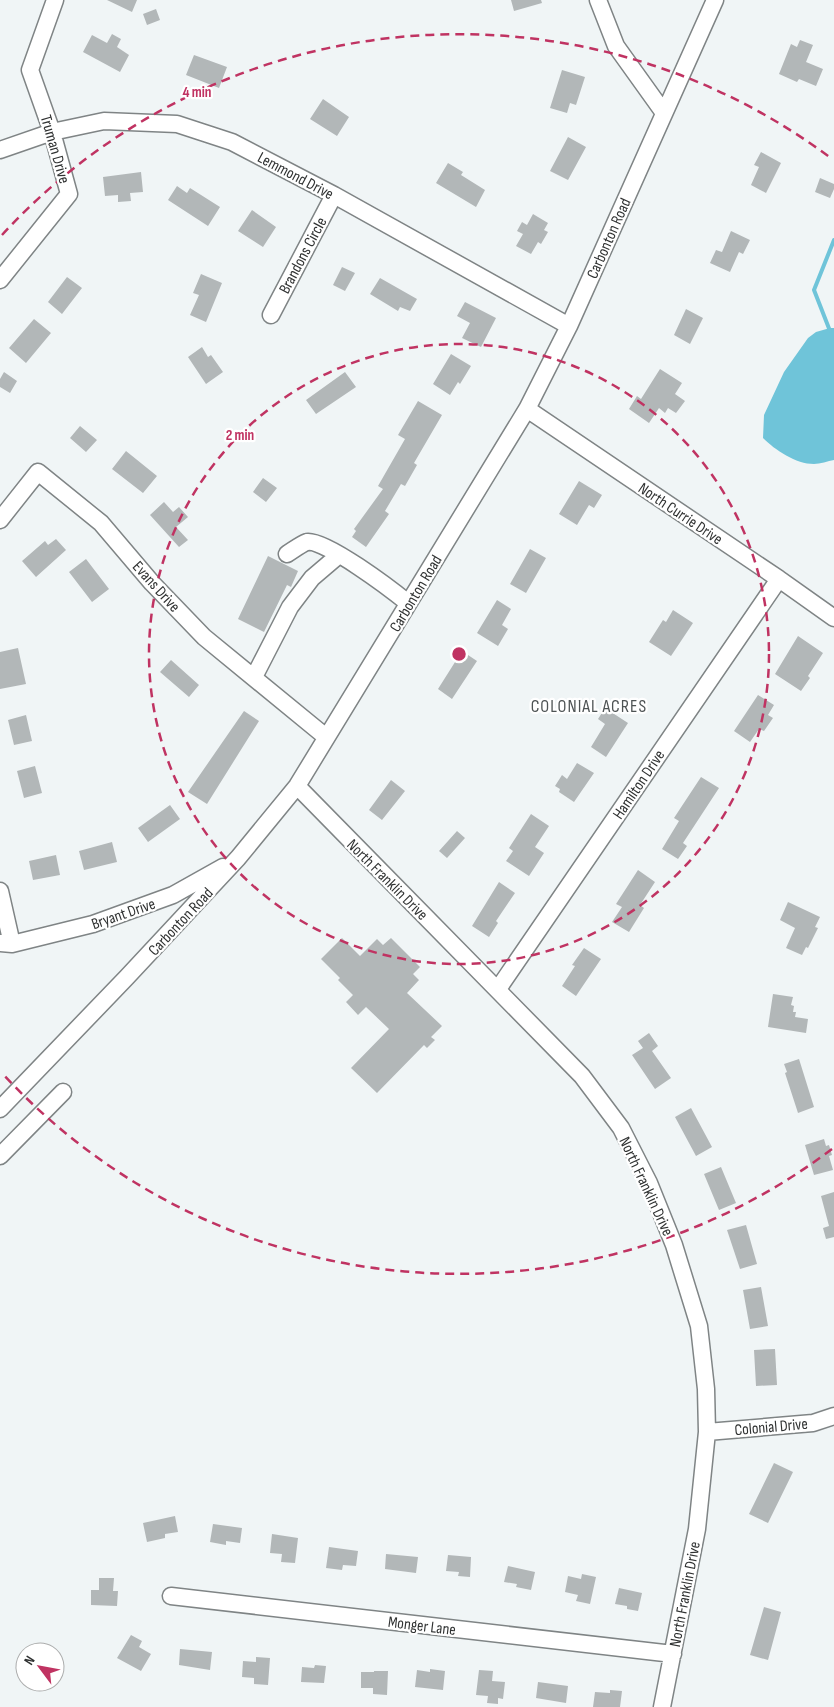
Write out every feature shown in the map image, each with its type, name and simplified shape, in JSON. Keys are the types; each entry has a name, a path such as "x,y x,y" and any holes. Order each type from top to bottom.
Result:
{"street":[{"name":"Truman Drive","path":"0,280 69,194 52,132 30,70 55,0"},
{"path":"598,0 616,46 664,113"},
{"name":"Carbonton Road","path":"0,1109 128,977 238,858 297,786 527,409 569,326 715,0"},
{"name":"Lemmond Drive","path":"0,150 52,132 104,121 177,124 232,142 334,195 569,326"},
{"name":"Brandons Circle","path":"271,315 334,195"},
{"name":"North Currie Drive","path":"527,409 834,618"},
{"name":"Evans Drive","path":"0,520 38,472 101,523 152,583 204,637 326,737"},
{"path":"287,554 307,542 320,544 376,578 408,603"},
{"path":"254,677 290,607 312,578 339,556"},
{"name":"Hamilton Drive","path":"498,989 779,579"},
{"name":"North Franklin Drive","path":"297,786 582,1076 620,1128 649,1182 674,1245 699,1326 706,1389 707,1432 697,1528 662,1707"},
{"name":"Bryant Drive","path":"6,944 93,924 173,895 238,858"},
{"path":"0,892 6,944"},
{"path":"0,1156 63,1092"},
{"name":"Colonial Drive","path":"707,1432 813,1423 834,1416"},
{"name":"Monger Lane","path":"171,1596 673,1654"}],"water":[{"path":"834,328 834,460 816,464 800,462 786,456 763,438 764,415 784,372 808,338 816,332"}],"building":[{"path":"107,0 137,0 132,12"},
{"path":"511,0 541,0 542,3 514,11"},
{"path":"156,9 160,20 147,25 143,14"},
{"path":"112,34 121,39 117,47 129,55 120,72 83,52 92,35 107,43"},
{"path":"800,40 813,45 806,62 823,69 816,86 799,79 797,82 779,74 791,44 797,47"},
{"path":"194,55 227,67 219,88 186,75"},
{"path":"562,70 585,77 576,105 570,103 567,113 550,108"},
{"path":"323,99 349,117 337,136 310,119"},
{"path":"568,137 586,147 568,180 550,171"},
{"path":"761,152 781,163 766,193 751,185 759,167 754,165"},
{"path":"448,163 463,172 461,175 485,190 476,207 436,183"},
{"path":"141,172 143,192 130,193 131,201 118,202 118,195 105,196 103,177"},
{"path":"820,178 834,184 830,198 815,192"},
{"path":"177,186 187,193 190,188 220,207 208,226 168,200"},
{"path":"252,210 276,227 263,247 238,231"},
{"path":"533,214 548,223 544,230 548,232 541,244 538,242 531,254 516,246 523,234 517,231 522,222 527,225"},
{"path":"731,231 750,240 743,254 739,252 730,272 710,263 716,250 722,252"},
{"path":"342,267 355,273 345,291 333,285"},
{"path":"201,274 222,283 206,322 190,315 199,295 193,293"},
{"path":"67,277 82,288 62,314 48,302"},
{"path":"380,278 417,299 410,311 400,307 398,311 370,294"},
{"path":"465,302 496,318 481,347 462,338 470,323 457,316"},
{"path":"686,309 703,318 690,344 674,335"},
{"path":"34,319 51,333 26,363 9,348"},
{"path":"202,347 208,357 211,355 223,372 206,384 188,357"},
{"path":"451,354 471,366 460,384 458,382 450,395 433,384"},
{"path":"660,369 682,383 675,394 685,401 676,413 668,408 665,413 659,408 649,423 629,409 637,396 641,399"},
{"path":"4,372 17,381 10,393 0,387 0,379"},
{"path":"345,372 356,387 316,414 306,400"},
{"path":"418,401 442,415 414,463 417,465 405,486 401,484 385,511 389,514 366,547 352,537 356,531 354,529 383,489 378,486 405,439 398,435"},
{"path":"80,426 97,440 86,452 70,438"},
{"path":"126,451 157,476 143,493 112,469"},
{"path":"263,478 277,488 266,502 253,492"},
{"path":"579,481 602,495 594,508 589,505 577,525 559,514"},
{"path":"164,502 173,512 179,507 188,517 176,527 188,540 179,547 150,515"},
{"path":"56,539 66,550 36,577 22,561 45,541 48,545"},
{"path":"530,549 546,558 526,593 510,584"},
{"path":"268,556 298,571 291,587 287,585 264,632 238,619"},
{"path":"86,559 109,589 92,602 69,572"},
{"path":"497,600 511,609 502,625 508,629 498,646 477,633"},
{"path":"673,610 693,623 671,656 649,642 663,620 666,622"},
{"path":"798,636 823,653 801,691 775,674"},
{"path":"18,648 26,684 0,689 0,652"},
{"path":"462,651 477,661 452,699 438,689"},
{"path":"171,660 199,685 189,697 160,672"},
{"path":"758,695 774,705 768,715 773,718 764,731 759,729 750,742 734,731"},
{"path":"605,708 628,723 606,757 591,747 605,724 598,719"},
{"path":"244,711 259,721 207,804 188,792"},
{"path":"26,715 32,741 14,745 8,720"},
{"path":"577,763 594,773 574,802 559,792 560,789 555,786 562,775 567,779"},
{"path":"35,766 42,793 24,798 17,771"},
{"path":"701,777 719,788 683,843 687,846 678,859 662,849 679,821 674,818"},
{"path":"391,780 405,791 382,820 369,810"},
{"path":"170,805 180,819 148,842 138,828"},
{"path":"531,814 549,826 535,847 544,853 529,876 506,861 513,851 509,848"},
{"path":"457,831 465,838 447,858 439,851"},
{"path":"112,842 117,862 84,870 79,851"},
{"path":"56,855 60,875 33,880 29,861"},
{"path":"638,870 655,882 640,905 644,908 629,932 612,922 622,907 616,904"},
{"path":"499,882 515,893 496,921 498,923 489,937 472,926"},
{"path":"788,902 820,917 815,927 818,928 808,948 806,947 802,955 786,948 795,928 780,920"},
{"path":"342,938 360,956 377,939 383,945 391,938 420,967 413,974 419,980 407,993 442,1026 431,1037 435,1040 427,1048 424,1045 377,1093 351,1068 389,1029 366,1007 358,1015 346,1002 353,995 338,980 340,978 321,959"},
{"path":"584,948 601,959 576,996 562,986 575,966 572,965"},
{"path":"773,994 793,997 791,1005 794,1006 793,1012 796,1012 795,1017 808,1019 806,1033 768,1027"},
{"path":"649,1033 658,1046 652,1051 671,1078 655,1089 632,1055 643,1048 638,1041"},
{"path":"799,1059 814,1107 798,1113 785,1073 787,1072 784,1064"},
{"path":"691,1108 712,1147 696,1156 675,1117"},
{"path":"824,1139 826,1146 829,1145 832,1155 829,1156 833,1170 814,1175 805,1145"},
{"path":"721,1167 736,1203 719,1210 704,1174"},
{"path":"834,1192 834,1237 826,1239 823,1228 829,1226 821,1196"},
{"path":"746,1225 757,1264 740,1269 727,1230"},
{"path":"761,1287 768,1326 750,1329 743,1290"},
{"path":"775,1349 777,1385 756,1386 754,1350"},
{"path":"774,1463 793,1472 768,1523 749,1514"},
{"path":"175,1516 178,1532 165,1534 165,1538 147,1542 143,1523"},
{"path":"213,1524 242,1528 240,1543 226,1541 226,1545 210,1542"},
{"path":"272,1534 298,1538 295,1563 281,1562 282,1554 270,1553"},
{"path":"329,1547 358,1551 356,1566 343,1565 342,1570 326,1568"},
{"path":"386,1554 418,1557 416,1573 385,1569"},
{"path":"448,1555 471,1557 470,1577 458,1576 459,1572 446,1571"},
{"path":"508,1566 535,1572 531,1590 516,1587 517,1584 504,1582"},
{"path":"582,1574 596,1577 590,1604 576,1601 578,1595 565,1592 568,1576 581,1579"},
{"path":"99,1578 114,1578 113,1591 118,1591 117,1606 91,1605 91,1590 99,1590"},
{"path":"619,1588 642,1593 638,1611 627,1609 627,1606 615,1604"},
{"path":"764,1607 781,1612 768,1660 750,1655"},
{"path":"131,1635 142,1641 139,1647 151,1654 141,1671 117,1658"},
{"path":"180,1649 212,1652 210,1670 179,1665"},
{"path":"256,1657 270,1658 268,1685 254,1684 254,1678 242,1677 243,1661 256,1662"},
{"path":"315,1665 326,1666 324,1683 301,1682 302,1667 314,1668"},
{"path":"430,1669 445,1671 443,1690 415,1687 417,1670 430,1672"},
{"path":"479,1670 493,1671 492,1681 505,1682 503,1699 498,1698 498,1704 487,1703 488,1696 476,1695"},
{"path":"388,1671 387,1695 373,1694 373,1688 361,1688 361,1672"},
{"path":"538,1682 568,1686 566,1703 536,1698"},
{"path":"610,1690 622,1691 620,1707 593,1707 595,1692 610,1693"}],"waterway":[{"path":"830,331 814,290 834,240"}],"district":[{"name":"COLONIAL ACRES","path":"589,706"}]}
